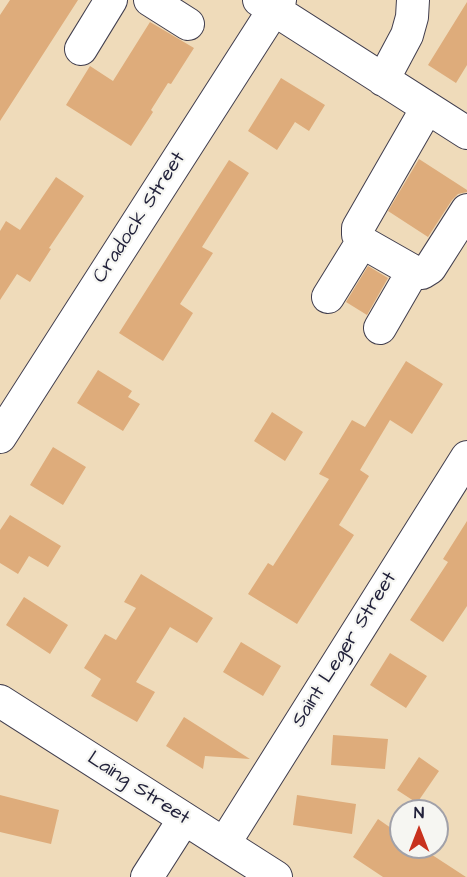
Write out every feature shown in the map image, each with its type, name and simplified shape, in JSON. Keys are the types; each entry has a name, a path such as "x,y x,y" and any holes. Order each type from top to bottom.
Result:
{"street":[{"path":"81,49 111,0"},
{"path":"150,0 188,24"},
{"path":"383,80 407,35 412,17 413,0"},
{"path":"271,3 383,80 427,108 465,128"},
{"name":"Cradock Street","path":"0,437 271,3"},
{"path":"427,108 358,228 358,236 362,242 413,271 422,273 430,268 467,210"},
{"path":"328,297 362,242"},
{"path":"380,327 413,271"},
{"name":"Saint Leger Street","path":"224,844 467,457"},
{"name":"Laing Street","path":"0,701 276,877"},
{"path":"147,877 184,819"}],"building":[{"path":"10,0 78,0 0,121 0,15"},
{"path":"467,2 467,65 456,83 428,65"},
{"path":"150,22 194,48 171,84 168,83 131,146 66,105 90,66 113,81"},
{"path":"281,78 325,105 309,131 295,122 277,150 248,131"},
{"path":"419,159 467,190 452,200 428,237 388,211"},
{"path":"229,160 249,173 202,247 213,253 180,304 193,313 163,361 119,333"},
{"path":"56,177 84,196 49,248 51,249 30,282 17,274 0,300 0,231 6,221 20,230"},
{"path":"368,266 388,278 367,315 346,302"},
{"path":"406,361 443,384 412,434 390,420 360,470 369,476 339,525 354,535 297,624 248,594 268,563 273,566 329,479 319,474 352,420 365,427"},
{"path":"98,370 132,391 128,397 140,404 123,431 77,403"},
{"path":"272,412 303,432 285,461 254,441"},
{"path":"53,447 86,467 63,505 30,485"},
{"path":"10,515 61,546 48,567 29,556 18,574 0,563 0,530"},
{"path":"467,521 467,606 443,642 410,620 448,562 443,559"},
{"path":"141,574 213,618 197,643 170,627 136,682 155,692 137,722 91,696 101,679 84,668 105,634 116,640 136,608 124,602"},
{"path":"24,597 68,625 50,654 6,625"},
{"path":"241,642 281,666 263,696 223,672"},
{"path":"390,653 427,676 406,708 370,685"},
{"path":"184,717 250,759 205,756 203,769 166,746"},
{"path":"333,735 388,739 385,769 331,765"},
{"path":"419,757 439,771 420,799 411,799 397,790"},
{"path":"0,795 59,810 51,844 0,832"},
{"path":"297,795 356,804 352,834 293,825"},
{"path":"378,819 389,827 389,859 438,859 466,877 383,877 353,857"}]}
